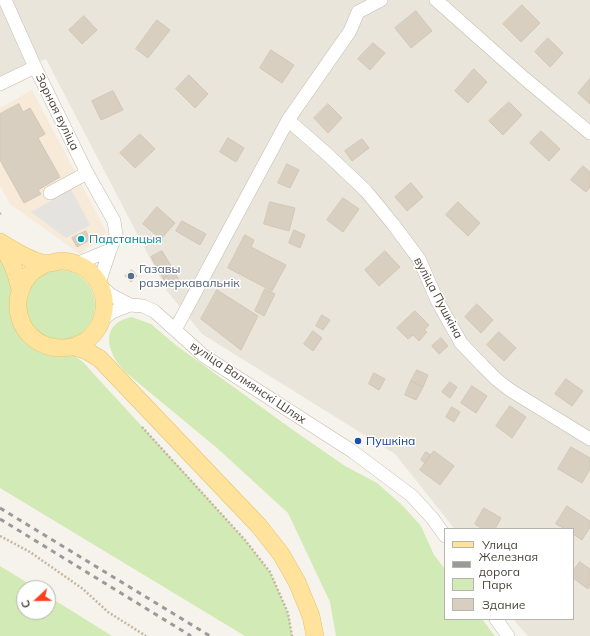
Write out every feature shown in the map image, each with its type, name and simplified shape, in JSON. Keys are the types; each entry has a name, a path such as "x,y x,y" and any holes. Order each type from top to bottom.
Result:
{"main road":[{"name":"вуліца Валмянскі Шлях","path":"0,242 31,259 45,264 61,261 76,264 92,273 100,285"},
{"path":"0,242 17,276 20,289"},
{"path":"45,264 30,274 20,289 17,301 18,313 22,325 29,335 50,347 62,349 83,343 90,337 99,325"},
{"path":"100,285 104,298 105,309 99,325 95,343 100,359"},
{"path":"74,346 87,351 100,359 259,526 281,554 297,582 311,616 315,636"}],"street":[{"name":"Зорная вуліца","path":"5,0 35,67 87,173 114,221 116,235 110,250"},
{"path":"175,330 288,120 350,31 356,6 381,0"},
{"path":"436,0 524,78 590,133"},
{"path":"0,84 35,67"},
{"name":"вуліца Пушкіна","path":"288,120 366,191 393,224 419,259 438,302 461,343 496,379 510,390 590,439"},
{"path":"50,193 87,173"},
{"path":"76,264 110,250"},
{"path":"100,285 110,250"},
{"name":"вуліца Валмянскі Шлях","path":"100,285 111,295 130,304 143,306 154,311 204,356 258,390 386,476 412,496 433,519 444,534"},
{"path":"99,325 112,312 130,304"},
{"path":"497,620 508,636"}],"path":[{"path":"138,422 245,540 270,572 288,613 292,636"},
{"path":"0,536 30,552 83,589 108,612 146,636"}],"shaded area":[{"path":"0,0 590,0 590,636 528,636 514,620 574,620 574,528 453,528 395,454 202,334 167,291 46,59 0,77"},
{"path":"32,90 107,233 80,254 10,204 0,186 0,108"},
{"path":"71,189 90,225 66,238 31,212"}],"green space":[{"path":"0,259 11,279 14,323 20,336 31,346 44,353 59,357 73,355 83,362 184,472 245,540 270,572 288,613 292,636 245,636 0,488"},
{"path":"60,270 73,273 85,280 92,292 95,305 92,318 85,330 73,337 60,340 47,337 35,330 28,318 25,305 28,292 35,280 47,273"},
{"path":"132,317 151,324 177,346 293,430 345,466 377,483 402,505 421,526 434,555 444,568 444,620 483,620 495,636 336,636 330,602 288,513 217,448 124,371 115,359 110,348 109,341 111,330 119,322"},
{"path":"0,566 23,580 16,580 16,620 56,620 56,601 112,636 0,636"}],"building":[{"path":"522,5 540,23 521,42 503,24"},
{"path":"416,11 432,31 411,48 395,28"},
{"path":"84,16 97,30 82,44 69,30"},
{"path":"157,20 170,30 148,58 136,49"},
{"path":"548,38 563,53 550,67 535,52"},
{"path":"373,43 385,53 370,70 358,59"},
{"path":"271,50 294,65 282,83 260,68"},
{"path":"474,69 487,82 468,103 455,91"},
{"path":"189,75 208,94 195,108 176,89"},
{"path":"590,79 590,104 578,93"},
{"path":"113,91 123,110 101,120 92,101"},
{"path":"509,102 522,115 503,135 489,121"},
{"path":"19,104 23,112 30,108 45,134 38,138 60,177 38,190 41,194 24,203 0,160 0,114"},
{"path":"328,104 342,118 328,133 314,118"},
{"path":"541,131 560,149 549,161 530,143"},
{"path":"140,134 155,149 135,168 120,153"},
{"path":"228,138 244,148 236,162 220,152"},
{"path":"362,139 369,148 352,161 345,151"},
{"path":"287,164 299,170 290,188 278,183"},
{"path":"583,166 590,172 590,187 586,192 571,180"},
{"path":"411,183 423,197 407,211 395,197"},
{"path":"343,198 359,209 343,232 327,220"},
{"path":"270,202 295,208 289,231 264,224"},
{"path":"458,202 480,223 468,236 446,215"},
{"path":"157,207 175,223 161,239 143,224"},
{"path":"182,221 206,234 200,245 176,231"},
{"path":"294,230 305,235 300,248 289,243"},
{"name":"Падстанцыя","path":"86,231 90,240 77,247 72,238"},
{"path":"245,235 254,240 251,247 286,265 272,291 228,268"},
{"path":"162,251 174,271 163,278 151,257"},
{"path":"385,251 400,267 379,286 365,270"},
{"name":"Газавы размеркавальнік","path":"132,270 137,276 131,282 125,276"},
{"path":"174,271 180,282 169,288 163,278"},
{"path":"265,289 275,294 264,316 255,311"},
{"path":"217,290 258,316 241,350 201,319"},
{"path":"477,304 493,320 481,333 465,317"},
{"path":"415,311 429,325 424,330 427,332 419,341 413,335 408,339 397,328"},
{"path":"322,315 330,320 323,330 316,326"},
{"path":"313,331 322,338 313,351 304,344"},
{"path":"499,332 516,348 504,361 487,345"},
{"path":"441,338 448,346 439,354 432,346"},
{"path":"417,370 428,375 423,387 411,381"},
{"path":"374,373 385,379 379,390 369,384"},
{"path":"566,379 583,391 572,406 555,394"},
{"path":"411,381 423,387 416,400 405,395"},
{"path":"450,382 457,387 450,398 442,392"},
{"path":"472,386 487,396 476,413 461,403"},
{"path":"510,406 526,417 512,438 496,426"},
{"path":"452,407 460,412 454,422 446,417"},
{"path":"571,447 590,458 590,469 582,483 558,469"},
{"path":"434,451 454,466 440,485 420,470"},
{"path":"426,452 431,455 425,463 421,460"},
{"path":"567,506 590,521 590,527 582,540 574,535 574,528 563,528 556,524"},
{"path":"484,508 501,518 496,528 481,528 475,524"},
{"path":"580,562 590,569 590,586 588,589 574,579 574,570"}],"railway":[{"path":"0,508 210,636"},
{"path":"0,519 191,636"}],"place":[{"name":"Падстанцыя","path":"81,239"},
{"name":"Газавы размеркавальнік","path":"131,276"},
{"name":"Пушкіна","path":"358,441"}]}
